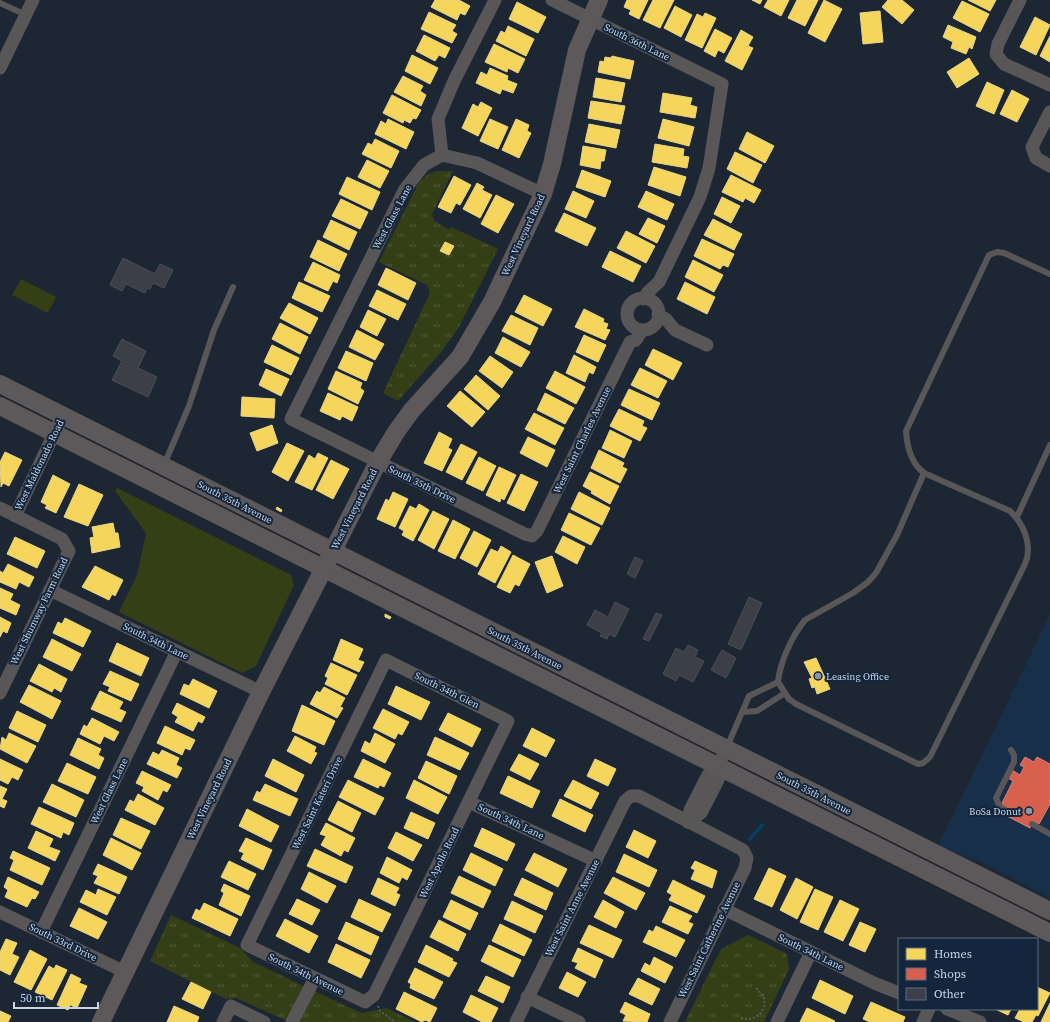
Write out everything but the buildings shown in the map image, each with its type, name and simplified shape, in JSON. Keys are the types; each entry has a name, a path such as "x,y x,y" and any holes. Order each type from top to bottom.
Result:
{"main road":[{"name":"West Vineyard Road","path":"101,1022 261,692 378,462 396,432 412,410 460,357 492,302 543,194 552,164 577,50 599,0"},
{"name":"South 35th Avenue","path":"0,384 1050,911"},
{"name":"South 35th Avenue","path":"0,406 1050,933"}],"street":[{"path":"0,68 33,0"},
{"path":"495,0 454,80 438,119 442,155 477,163 543,194"},
{"name":"South 36th Lane","path":"552,0 722,84 709,168 700,197 659,282"},
{"path":"1020,0 998,44 996,54 1004,64 1050,85"},
{"path":"1050,112 1034,142 1033,151 1036,158 1050,166"},
{"name":"West Glass Lane","path":"291,419 405,189 424,165 442,155"},
{"path":"644,299 648,292 659,282"},
{"path":"642,327 657,310 659,282"},
{"path":"675,330 649,300 644,299 634,302 628,310 628,320 642,327 675,330 707,345"},
{"name":"West Saint Charles Avenue","path":"532,536 537,530 630,342 636,340 642,327"},
{"name":"West Maldonado Road","path":"15,516 63,415"},
{"name":"South 35th Drive","path":"291,419 525,534 532,536"},
{"path":"0,508 15,516"},
{"name":"West Shumway Farm Road","path":"0,693 69,551 62,539 15,516"},
{"name":"South 34th Lane","path":"50,590 261,692"},
{"name":"West Glass Lane","path":"41,932 177,651"},
{"name":"South 34th Glen","path":"386,660 508,720"},
{"name":"West Saint Kateri Drive","path":"247,946 386,660"},
{"name":"West Apollo Road","path":"370,998 469,802 508,720"},
{"path":"688,822 701,813 718,780 718,766 726,749"},
{"name":"West Saint Anne Avenue","path":"516,1022 625,801 631,796 639,796 688,822"},
{"name":"South 34th Lane","path":"469,802 596,861"},
{"name":"West Saint Catherine Avenue","path":"670,1022 745,868 748,858 743,850 688,822"},
{"name":"South 34th Lane","path":"724,909 898,993"},
{"name":"South 33rd Drive","path":"0,912 125,972"},
{"name":"South 34th Avenue","path":"247,946 315,978 370,998"},
{"path":"777,1022 811,952"},
{"path":"292,1022 315,978"},
{"path":"527,998 579,1022"},
{"path":"223,1022 231,1006 264,1022"},
{"path":"923,1022 929,1010"},
{"path":"949,1010 980,1022"}],"lane":[{"path":"0,3 26,15"},
{"path":"924,473 897,535 876,573 868,582 853,593 805,620 800,626 784,660 778,682 789,699 801,707 918,764 927,761 1028,557 1028,544 1016,517 1010,511 924,473 916,467 913,461 906,431 990,255 997,252 1004,253 1050,274"},
{"path":"164,466 189,406 214,330 232,287"},
{"path":"1016,517 1050,445"},
{"path":"726,749 749,696 778,682"},
{"path":"743,712 757,711 785,693"},
{"path":"1009,812 1000,807 996,798 1014,762 1012,750"},
{"path":"1032,824 1050,834"}],"path":[{"path":"741,1018 756,1018 763,1010 764,997 756,988"},
{"path":"370,998 380,1012 395,1022"},
{"path":"763,1010 768,1012"}],"shaded area":[{"path":"1050,614 1050,899 983,863 938,846"}],"green space":[{"path":"436,171 453,171 432,214 434,221 450,230 451,227 498,249 458,329 441,352 398,401 383,393 430,293 427,285 379,262 419,182 427,175"},
{"path":"21,279 56,297 48,313 12,295"},
{"path":"117,488 291,575 294,585 256,666 242,673 119,612 137,575 146,533 115,491"},
{"path":"171,915 240,948 253,962 361,1013 386,1008 415,1022 290,1022 236,998 226,999 150,961"},
{"path":"748,935 787,954 789,969 764,1022 685,1022 721,949"}],"waterway":[{"path":"750,839 762,825"}],"place":[{"name":"Leasing Office","path":"818,676"},
{"name":"BoSa Donut","path":"1029,811"}]}
